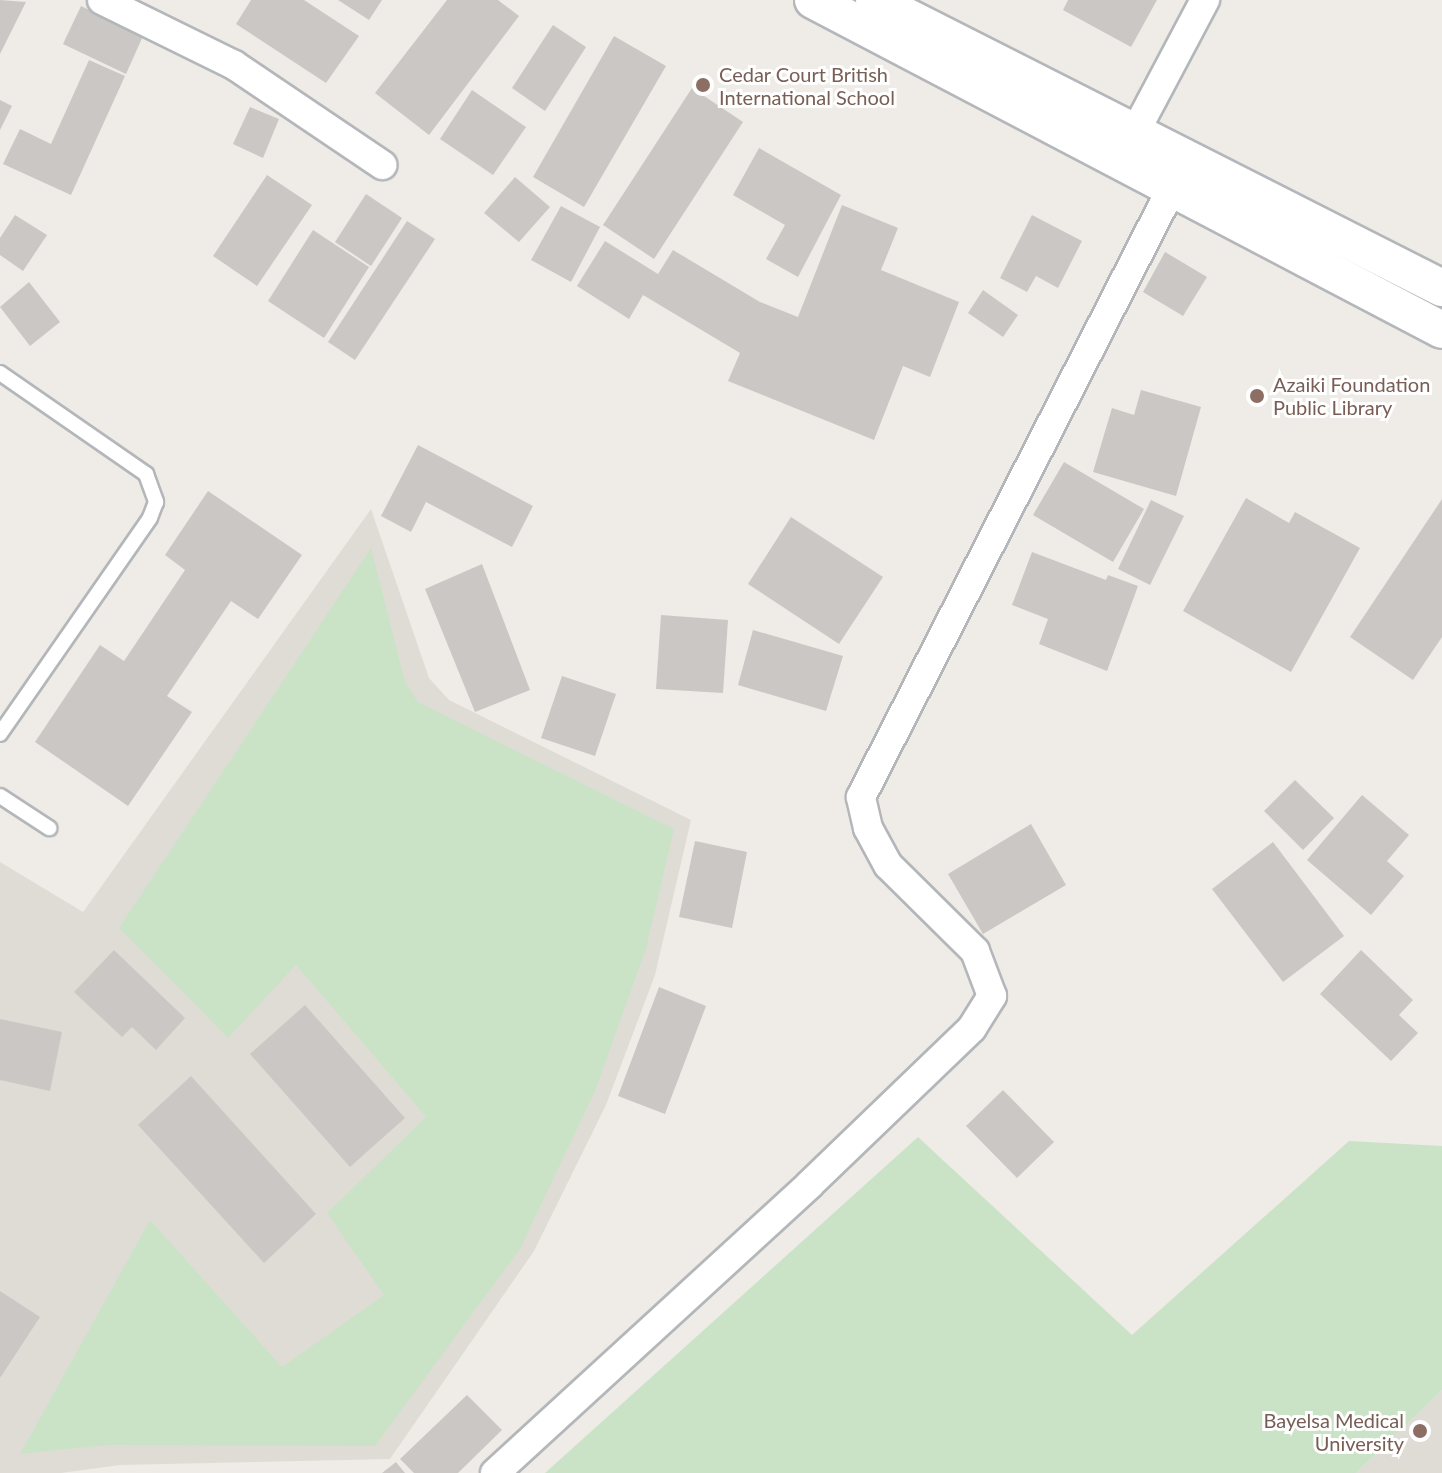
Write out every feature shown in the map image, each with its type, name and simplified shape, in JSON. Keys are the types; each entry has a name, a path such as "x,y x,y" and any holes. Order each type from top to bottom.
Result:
{"street":[{"path":"102,0 234,65 382,165"},
{"path":"813,0 1178,174 1442,288"},
{"path":"874,0 1134,134 1178,174 1442,330"},
{"path":"1134,134 1205,0"},
{"path":"495,1473 820,1175 972,1028 992,996 975,951 888,865 868,828 861,797 1178,174"}],"lane":[{"path":"0,373 146,474 156,502 150,518 0,734"},
{"path":"0,796 49,828"}],"shaded area":[{"path":"371,509 429,678 449,700 691,820 655,975 606,1105 534,1251 390,1459 120,1465 61,1473 0,1473 0,862 83,912"},
{"name":"Bayelsa Medical University","path":"1442,1390 1442,1473 1356,1473"}],"green space":[{"path":"371,548 405,682 418,702 674,829 646,949 595,1091 520,1249 375,1446 109,1445 20,1454 150,1220 282,1367 384,1295 327,1213 426,1117 296,965 228,1038 119,928"},
{"path":"918,1137 1132,1335 1349,1141 1442,1146 1442,1390 1356,1473 545,1473"}],"building":[{"path":"0,0 26,2 0,54"},
{"path":"251,0 304,0 359,36 326,83 236,24"},
{"path":"338,0 382,0 369,20"},
{"path":"447,0 498,0 519,16 429,135 375,93"},
{"path":"1068,0 1157,0 1131,47 1063,10"},
{"path":"81,6 143,36 126,74 63,44"},
{"path":"553,25 586,47 545,111 512,88"},
{"path":"614,36 666,66 584,207 533,177"},
{"path":"89,60 125,76 71,195 3,164 20,129 51,144"},
{"path":"692,88 743,122 654,259 603,225"},
{"path":"472,90 526,127 493,175 440,139"},
{"path":"0,100 12,106 0,130"},
{"path":"250,107 279,119 263,158 233,144"},
{"path":"759,148 841,195 798,277 766,259 785,225 733,195"},
{"path":"267,175 312,205 257,286 213,256"},
{"path":"515,177 550,207 519,242 484,213"},
{"path":"366,194 402,218 371,266 335,242"},
{"path":"842,205 898,228 881,270 959,302 930,377 903,366 874,440 728,381 740,353 643,295 629,319 577,286 605,241 658,274 673,250 760,302 798,317"},
{"path":"561,206 600,227 571,282 531,260"},
{"path":"15,215 47,235 23,271 0,255 0,238"},
{"path":"1032,215 1082,241 1058,288 1036,276 1027,292 1000,278"},
{"path":"407,221 435,239 355,360 328,342"},
{"path":"313,230 369,267 324,338 268,301"},
{"path":"1165,252 1207,277 1183,316 1143,292"},
{"path":"29,282 60,322 30,346 0,307"},
{"path":"983,290 1018,315 1003,337 968,313"},
{"path":"1141,390 1201,407 1176,496 1093,472 1112,408 1134,415"},
{"path":"418,445 533,506 512,547 426,502 411,532 381,516"},
{"path":"1064,462 1144,509 1113,562 1033,515"},
{"path":"208,491 302,555 258,619 231,601 167,696 192,712 128,806 35,742 100,645 124,661 185,570 165,555"},
{"path":"1246,498 1289,523 1295,512 1360,548 1291,672 1183,611"},
{"path":"1442,499 1442,637 1413,680 1350,637"},
{"path":"1151,500 1184,516 1150,585 1118,569"},
{"path":"791,517 883,577 839,644 748,584"},
{"path":"1032,552 1106,580 1108,575 1138,586 1107,671 1039,644 1048,619 1012,605"},
{"path":"482,564 530,690 475,712 425,589"},
{"path":"661,615 728,620 723,693 656,689"},
{"path":"753,630 843,656 826,711 738,685"},
{"path":"562,676 616,694 595,756 541,738"},
{"path":"1295,780 1334,818 1303,850 1264,811"},
{"path":"1362,795 1409,835 1387,861 1404,876 1371,915 1307,860"},
{"path":"1031,824 1066,885 983,934 948,874"},
{"path":"695,841 747,852 732,928 679,917"},
{"path":"1273,842 1344,936 1283,982 1212,889"},
{"path":"114,950 185,1018 156,1050 132,1027 122,1037 74,992"},
{"path":"1361,950 1413,1000 1399,1015 1418,1033 1391,1061 1320,994"},
{"path":"659,987 706,1006 665,1114 618,1096"},
{"path":"305,1005 405,1118 350,1167 250,1054"},
{"path":"0,1019 62,1032 50,1091 0,1080"},
{"path":"191,1076 316,1214 264,1263 138,1125"},
{"path":"1003,1090 1054,1142 1017,1178 966,1126"},
{"path":"0,1291 40,1317 0,1378"},
{"path":"467,1395 502,1430 458,1473 414,1473 400,1459"},
{"path":"396,1462 405,1473 382,1473"}],"place":[{"name":"Cedar Court British International School","path":"703,85"},
{"name":"Azaiki Foundation Public Library","path":"1257,396"},
{"name":"Bayelsa Medical University","path":"1420,1431"}]}
